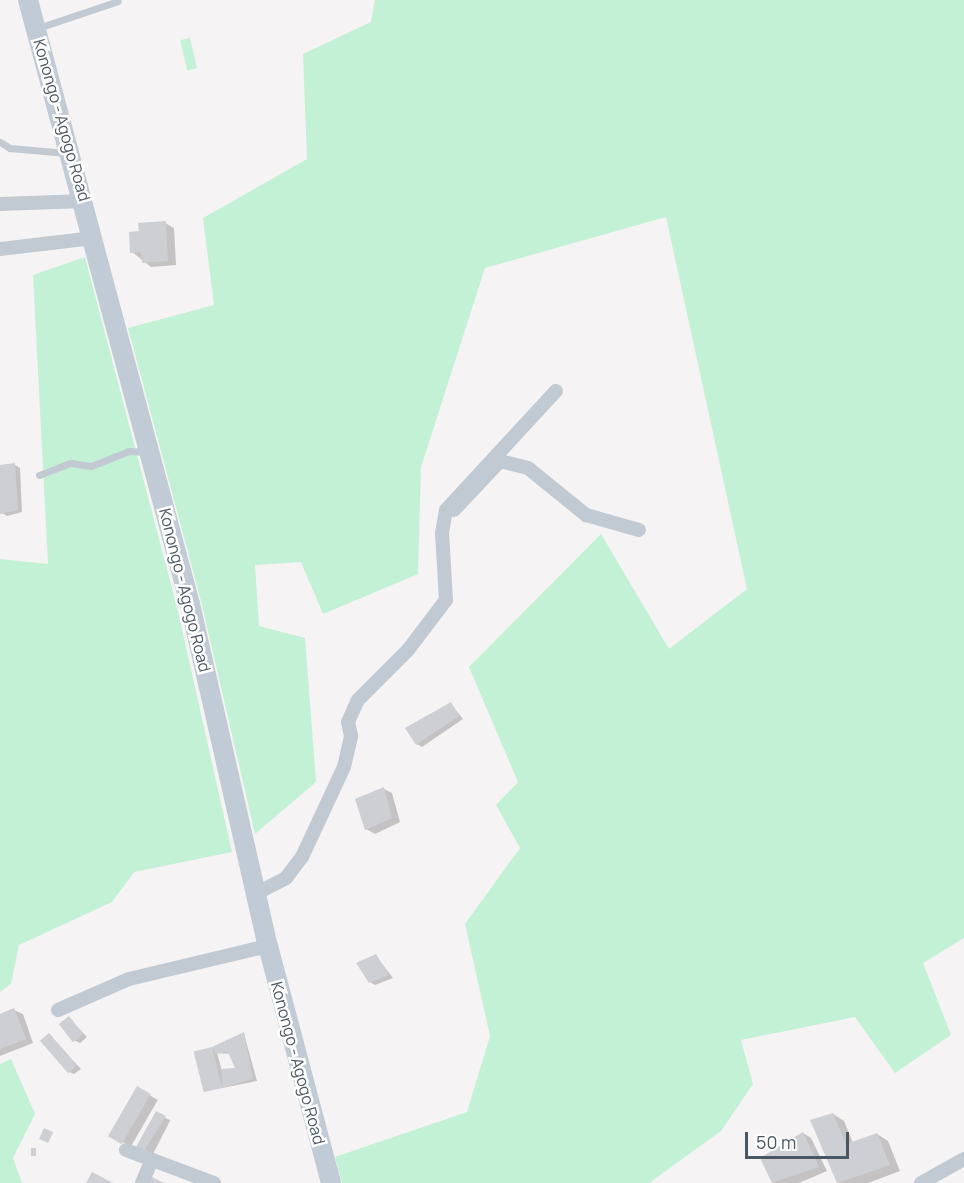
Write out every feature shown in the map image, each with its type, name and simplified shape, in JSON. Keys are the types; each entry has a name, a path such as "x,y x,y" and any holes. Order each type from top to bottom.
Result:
{"main road":[{"name":"Konongo - Agogo Road","path":"28,0 85,201 150,452 255,894 331,1183"}],"street":[{"path":"0,204 85,201"},
{"path":"0,249 93,238"},
{"path":"255,894 286,878 302,857 344,767 351,736 348,722 358,700 408,650 446,600 442,533 446,510 556,392"},
{"path":"453,511 500,461 528,468 586,515 639,530"},
{"path":"58,1010 129,979 268,946"},
{"path":"126,1150 214,1183"},
{"path":"921,1183 964,1159"},
{"path":"142,1183 152,1160"}],"lane":[{"path":"36,28 118,1"},
{"path":"0,142 10,148 72,153"},
{"path":"39,475 71,463 99,464 129,451 150,452"}],"green space":[{"path":"375,0 964,0 964,938 923,963 951,1035 895,1073 855,1017 741,1040 753,1084 721,1131 649,1183 342,1183 335,1157 467,1112 490,1036 465,924 520,848 496,805 518,782 469,667 601,534 669,649 747,589 666,217 485,268 421,467 418,574 323,614 301,562 255,565 259,626 305,638 316,782 255,834 201,601 128,328 214,305 203,218 307,159 303,54 371,22"},
{"path":"190,38 197,68 187,70 180,40"},
{"path":"85,257 177,607 232,852 134,872 112,902 19,945 11,984 0,992 0,559 48,564 33,275"},
{"path":"11,1059 35,1114 13,1158 22,1183 0,1183 0,1064"}],"building":[{"path":"166,221 168,261 142,263 141,252 130,253 129,232 139,231 138,223"},
{"path":"15,463 18,510 0,514 0,465"},
{"path":"451,702 459,716 416,745 405,728"},
{"path":"384,787 392,818 365,830 355,799"},
{"path":"376,954 389,975 369,983 356,963"},
{"path":"14,1008 26,1039 0,1049 0,1014"},
{"path":"69,1016 83,1034 73,1042 59,1024"},
{"path":"244,1032 253,1079 222,1088 222,1069 235,1068 228,1052 216,1054 212,1047"},
{"path":"49,1033 77,1065 68,1073 40,1041"},
{"path":"212,1047 222,1088 204,1092 194,1052"},
{"path":"137,1086 151,1094 122,1144 108,1136"},
{"path":"156,1111 166,1116 144,1151 136,1147"},
{"path":"833,1113 846,1144 877,1133 890,1165 837,1183 810,1120"},
{"path":"44,1128 53,1132 48,1143 39,1139"},
{"path":"803,1132 819,1167 772,1183 760,1158"},
{"path":"31,1148 36,1148 36,1156 31,1156"},
{"path":"92,1172 113,1183 86,1183"},
{"path":"150,1176 164,1183 147,1183"}]}
